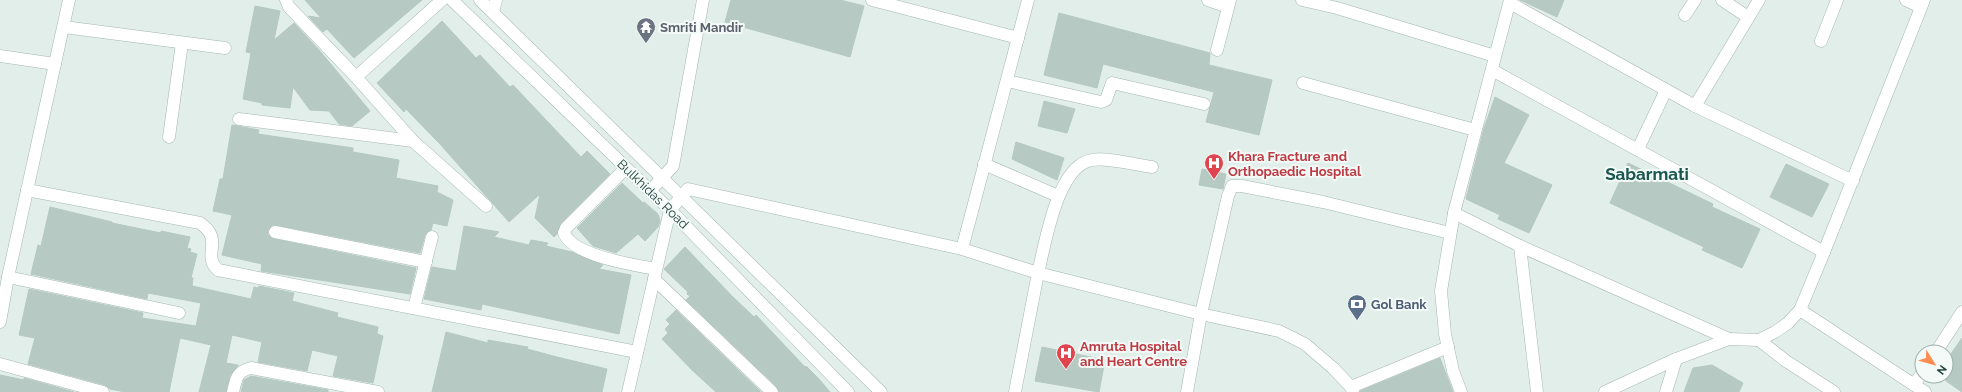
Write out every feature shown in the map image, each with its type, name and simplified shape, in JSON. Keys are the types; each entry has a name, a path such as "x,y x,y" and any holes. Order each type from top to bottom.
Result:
{"street":[{"path":"0,322 8,277 69,0"},
{"path":"286,0 289,7 356,77 413,141 486,206"},
{"path":"356,77 442,0"},
{"name":"Bulkhidas Road","path":"480,0 881,392"},
{"path":"493,12 496,0"},
{"path":"650,191 673,166 703,0"},
{"path":"872,0 1018,38"},
{"path":"962,249 1028,0"},
{"path":"1208,0 1229,3 1216,50"},
{"path":"1302,0 1337,8 1495,56"},
{"path":"1685,15 1695,0"},
{"path":"1722,0 1748,17"},
{"path":"1695,106 1759,0"},
{"path":"1821,41 1837,0"},
{"path":"1454,213 1520,246 1729,339 1759,340 1788,323 1800,310 1853,181 1922,3 1906,0"},
{"name":"Bulkhidas Road","path":"459,2 505,51 670,210 848,392"},
{"path":"1461,392 1453,371 1448,347 1441,291 1454,213 1510,2 1695,106 1853,181"},
{"path":"64,27 225,48"},
{"path":"505,51 518,37"},
{"path":"168,137 182,42"},
{"path":"0,56 55,64"},
{"path":"1492,70 1824,252"},
{"path":"1007,81 1101,102 1106,100 1112,84 1204,104"},
{"path":"1303,83 1475,130"},
{"path":"1638,149 1666,90"},
{"path":"239,118 413,141"},
{"path":"1015,392 1038,273 1058,196 1073,171 1091,160 1152,167"},
{"path":"984,164 1058,196"},
{"path":"626,168 566,228 564,234 569,242 580,248 655,274 772,392"},
{"path":"1187,392 1201,314 1228,196 1232,186 1242,186 1323,202 1450,233"},
{"path":"628,392 670,210 688,189 962,249 1038,273 1201,314 1279,331 1305,344 1333,368 1352,389 1448,347"},
{"path":"27,190 200,223 209,229 212,236 211,258 214,266 218,270 637,352"},
{"path":"275,232 426,262"},
{"path":"414,308 432,237"},
{"path":"1520,246 1537,392"},
{"path":"8,277 179,313"},
{"path":"1800,310 1925,392"},
{"path":"1941,344 1962,312"},
{"path":"1605,392 1676,359 1729,339"},
{"path":"1759,340 1786,361 1833,392"},
{"path":"1666,392 1676,359"},
{"path":"0,364 104,392"},
{"path":"233,392 237,374 242,370 251,368 378,392"}],"building":[{"path":"305,0 422,0 354,58 327,29 323,32 308,16 321,18"},
{"path":"731,0 840,0 864,6 850,57 725,22"},
{"path":"1520,0 1564,0 1557,17"},
{"path":"255,6 280,11 274,40 294,23 319,50 370,111 352,126 339,124 329,111 310,110 293,87 290,108 262,105 262,103 243,99 251,53 246,52"},
{"path":"1059,13 1210,53 1209,65 1272,80 1259,135 1206,122 1214,92 1103,64 1097,88 1044,75"},
{"path":"442,21 476,58 480,55 510,87 513,85 581,157 587,151 610,174 561,223 557,234 554,237 535,218 540,194 509,222 440,144 406,109 404,112 377,83"},
{"path":"1495,97 1529,115 1504,163 1552,185 1529,233 1498,219 1500,215 1466,199 1484,128"},
{"path":"1044,101 1075,109 1067,133 1038,126"},
{"path":"232,125 259,130 258,134 353,148 353,152 399,160 396,178 438,186 437,192 453,200 447,226 433,223 431,230 425,235 420,253 276,225 272,225 268,230 268,235 274,239 416,268 410,294 261,271 262,264 222,255 232,215 213,211 220,179 223,179"},
{"path":"1016,142 1064,158 1057,180 1012,159"},
{"path":"1628,163 1713,204 1712,207 1760,229 1742,268 1702,250 1704,247 1610,203"},
{"path":"1786,164 1829,184 1812,217 1770,197"},
{"path":"1202,169 1226,174 1223,189 1199,185"},
{"path":"622,183 643,203 644,202 658,214 660,221 658,227 645,241 638,234 616,253 593,246 577,228"},
{"path":"50,207 112,223 190,237 187,248 191,249 190,252 197,254 191,278 193,278 192,286 251,299 254,287 258,288 259,286 294,293 292,301 338,313 337,317 378,327 377,334 383,336 373,383 333,376 338,356 312,350 307,371 258,362 262,342 232,335 226,363 238,365 230,376 226,392 199,392 211,345 180,338 169,392 125,392 110,389 105,385 28,364 35,338 19,335 29,289 143,313 142,318 196,326 201,303 148,293 147,299 31,274 38,245 41,246"},
{"path":"464,226 499,232 494,237 529,245 531,240 548,243 546,246 572,252 603,265 599,269 631,275 619,334 482,304 481,310 424,299 432,267 456,271"},
{"path":"685,247 733,297 754,317 756,315 830,392 779,392 777,387 686,300 690,296 687,294 688,292 664,269"},
{"path":"676,310 761,392 716,392 693,371 662,339 668,333 665,329 670,324 666,320"},
{"path":"446,332 488,343 488,340 528,347 527,349 607,369 602,392 432,392"},
{"path":"1962,338 1962,392 1950,384 1954,384 1954,350"},
{"path":"1042,347 1105,360 1099,392 1035,381"},
{"path":"1440,358 1453,392 1360,392 1360,391"},
{"path":"1712,365 1743,383 1739,392 1684,392 1693,368"},
{"path":"0,375 24,380 24,378 74,392 0,392"},
{"path":"251,376 328,390 328,392 241,392 244,380"}],"place":[{"name":"Smriti Mandir","path":"646,44"},
{"name":"Khara Fracture and Orthopaedic Hospital","path":"1214,180"},
{"name":"Gol Bank","path":"1357,321"},
{"name":"Amruta Hospital and Heart Centre","path":"1066,370"}],"district":[{"name":"Sabarmati","path":"1647,174"}]}
